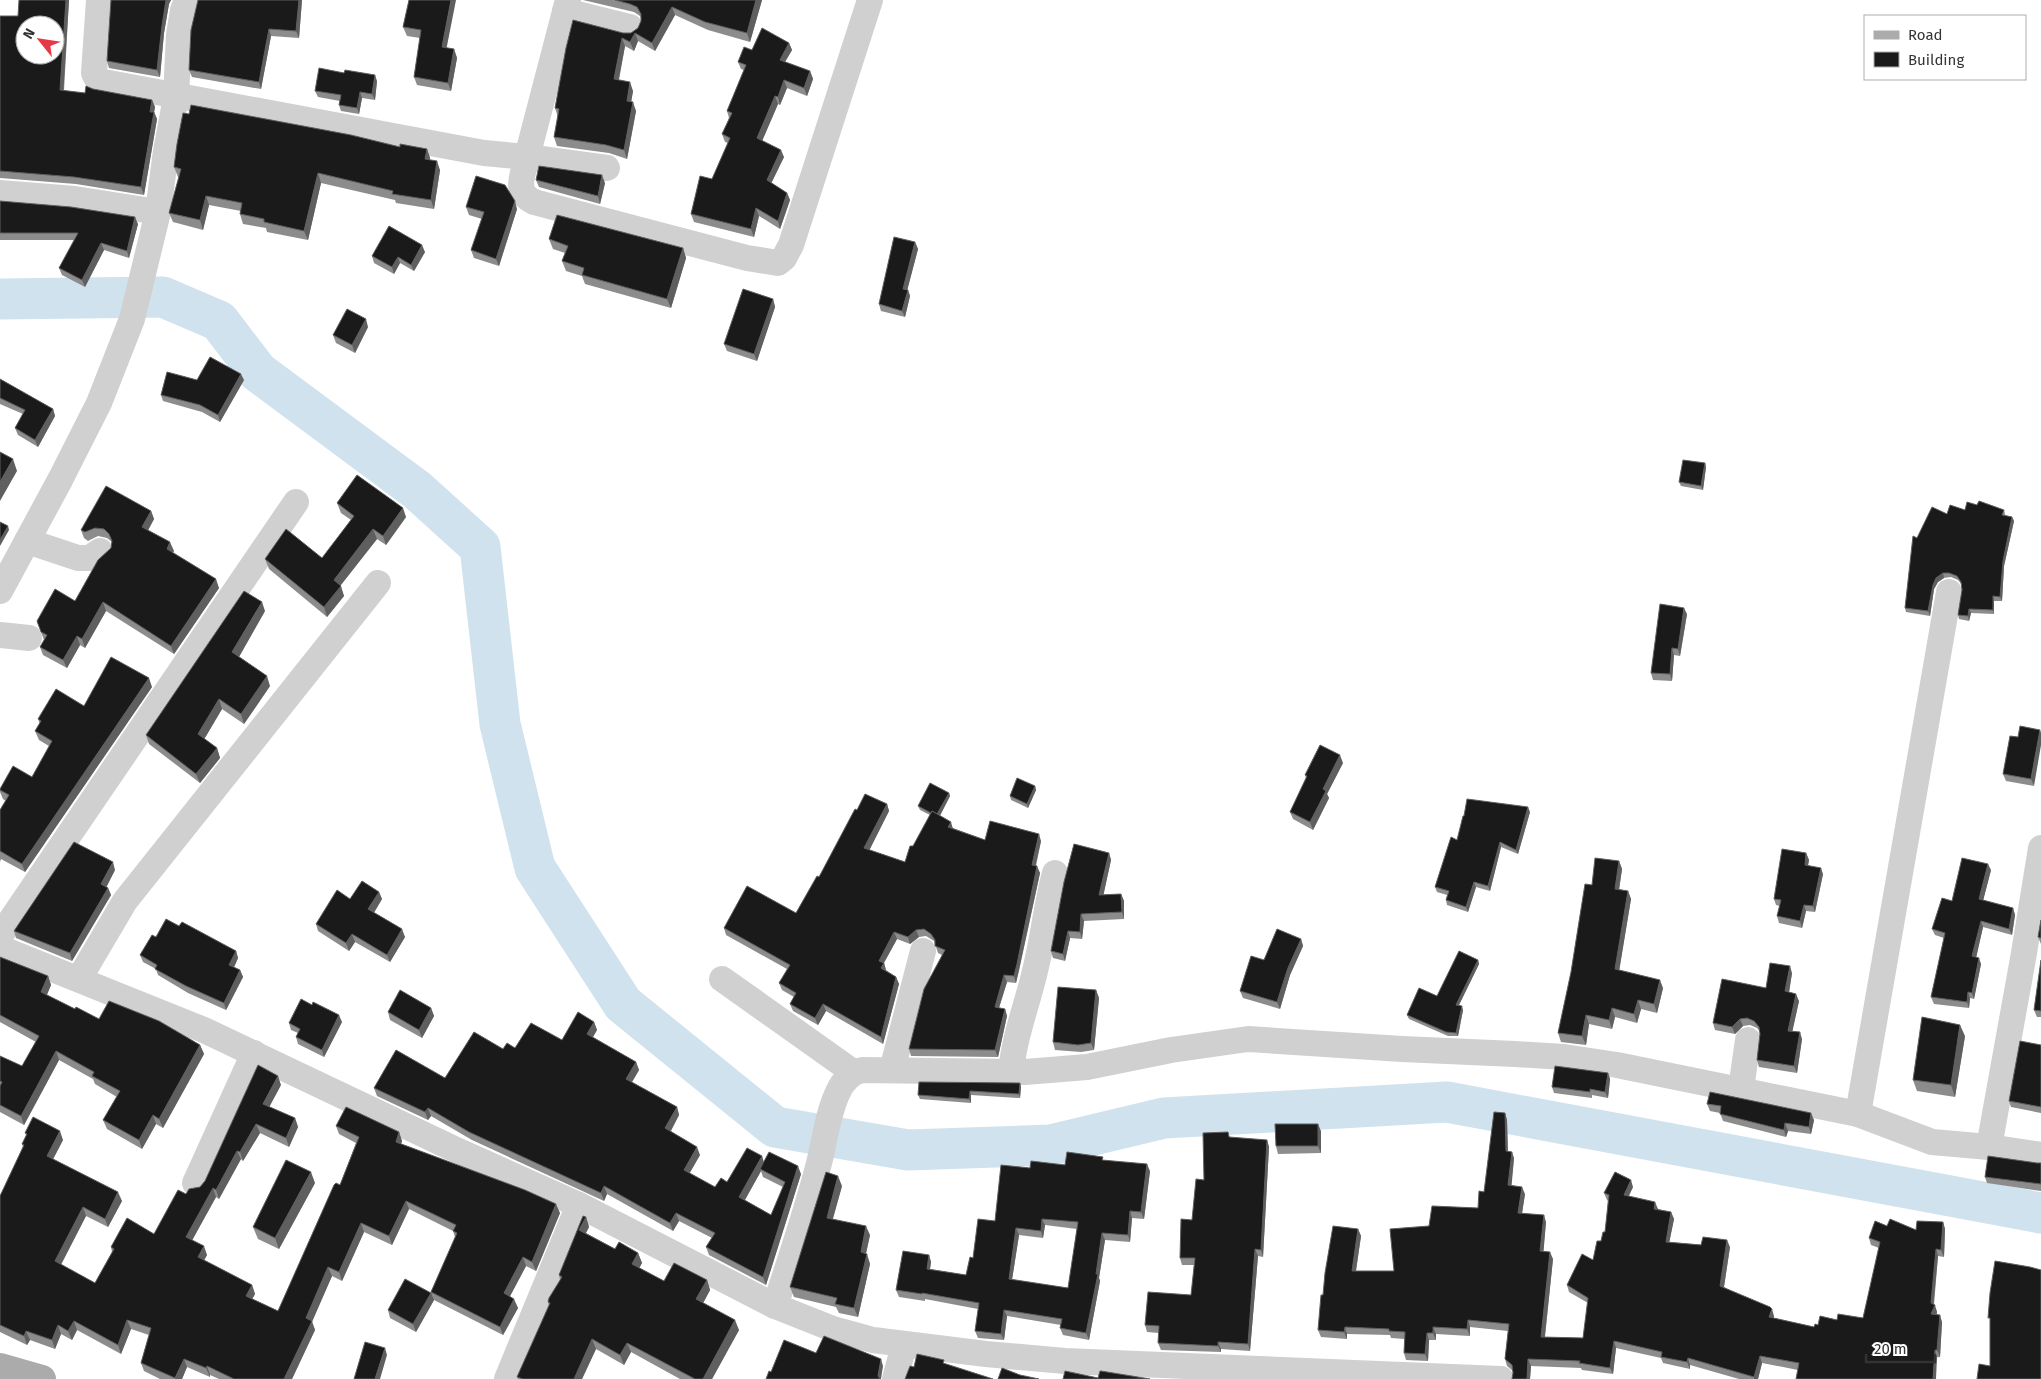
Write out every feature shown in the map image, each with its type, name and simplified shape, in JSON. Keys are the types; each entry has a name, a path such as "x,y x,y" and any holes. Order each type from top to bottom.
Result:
{"main road":[{"path":"0,1367 42,1379"}],"street":[{"path":"99,0 95,78 98,81 484,153 607,168"},
{"path":"0,591 99,403 132,319 156,223 176,97 179,35 183,10 187,0"},
{"path":"630,27 567,6 521,183 527,198 534,202 747,258 778,263 784,258 791,244 870,0"},
{"path":"0,194 75,199 156,223"},
{"path":"0,936 296,502"},
{"path":"27,541 78,558 90,558 100,551"},
{"path":"79,979 125,901 378,583"},
{"path":"1858,1114 1949,592"},
{"path":"0,635 29,638"},
{"path":"1989,1147 2033,954 2041,848"},
{"path":"1011,1072 1013,1047 1034,974 1055,873"},
{"path":"0,948 254,1052 452,1148 579,1205 775,1306 833,1329 873,1340 904,1345 1064,1361 1501,1379"},
{"path":"892,1070 924,951"},
{"path":"722,979 853,1072"},
{"path":"775,1306 823,1150 832,1104 839,1090 853,1072 862,1070 1011,1072 1086,1067 1171,1050 1248,1039 1564,1057 1617,1065 1741,1089 1858,1114 1932,1142 1989,1147 2041,1155"},
{"path":"1741,1089 1748,1040"},
{"path":"195,1183 254,1052"},
{"path":"507,1379 579,1205"},
{"path":"895,1379 904,1345"}],"building":[{"path":"19,0 66,0 65,15 18,15"},
{"path":"111,0 166,0 157,70 107,61"},
{"path":"198,0 299,0 296,31 269,29 259,82 189,70 191,30"},
{"path":"409,0 451,0 442,47 454,49 448,83 414,77 421,30 403,27"},
{"path":"615,0 756,0 747,33 705,22 672,7 652,43 635,33 630,42 622,38 614,79 630,82 627,101 633,102 624,150 606,145 554,137 559,109 555,108 573,20 623,33 631,33 638,28 641,14 637,7"},
{"path":"0,16 15,16 15,65 62,65 60,90 85,93 86,86 152,100 150,112 154,112 141,187 74,177 0,171"},
{"path":"762,28 789,43 780,60 810,71 804,88 784,80 778,97 775,96 757,138 781,150 767,180 787,193 778,221 756,208 751,229 691,214 700,176 712,179 730,138 722,134 732,113 727,111 746,65 738,62 744,47 752,50"},
{"path":"319,68 344,73 345,70 375,75 372,94 360,92 357,108 339,105 341,95 315,91"},
{"path":"191,105 351,135 400,147 400,144 427,149 425,159 437,161 431,200 392,194 393,191 318,173 304,231 264,222 264,219 240,214 242,203 206,196 200,220 169,213 181,169 174,167 183,113 189,114"},
{"path":"539,166 602,175 598,196 536,180"},
{"path":"476,176 505,185 515,201 496,259 471,250 484,212 466,207"},
{"path":"0,201 71,207 135,217 127,251 101,243 82,280 59,268 78,233 0,233"},
{"path":"557,215 683,248 667,299 582,275 584,268 562,261 568,246 549,239"},
{"path":"389,226 422,245 411,265 398,257 392,267 372,256"},
{"path":"894,237 915,242 903,289 908,290 902,311 879,304"},
{"path":"743,289 773,299 754,354 724,344"},
{"path":"347,309 366,319 352,345 333,335"},
{"path":"210,357 241,374 218,415 200,405 161,395 167,372 197,380"},
{"path":"0,379 53,409 35,440 15,428 25,410 0,398"},
{"path":"0,452 13,459 0,482"},
{"path":"1683,460 1705,463 1701,486 1679,482"},
{"path":"357,475 403,508 383,536 373,529 334,580 341,586 324,607 265,559 286,529 322,558 354,516 337,503"},
{"path":"106,486 151,511 142,527 170,542 167,549 216,579 171,646 103,602 82,639 77,636 63,660 40,647 47,635 41,632 37,621 55,589 75,601 98,560 111,548 112,541 104,529 95,528 85,532 81,530"},
{"path":"1979,501 2004,510 2002,515 2012,517 2003,561 2000,597 1993,596 1993,610 1969,609 1968,616 1958,615 1962,590 1961,582 1957,576 1949,573 1943,573 1936,578 1928,611 1905,608 1913,536 1917,538 1932,507 1947,514 1950,505 1965,510 1967,502 1977,505"},
{"path":"0,522 8,526 0,540"},
{"path":"244,591 262,602 232,652 267,676 241,714 219,699 198,734 217,748 196,774 146,735"},
{"path":"1660,604 1684,608 1678,649 1672,648 1670,674 1651,673"},
{"path":"111,657 149,678 22,864 0,851 0,810 9,795 0,789 13,766 32,777 52,741 35,731 41,721 38,719 56,689 84,706"},
{"path":"2020,726 2040,730 2031,779 2003,774 2010,736 2018,737"},
{"path":"1320,745 1340,755 1323,789 1326,791 1310,822 1290,812"},
{"path":"1017,778 1035,786 1027,804 1010,796"},
{"path":"930,783 949,793 937,814 918,806"},
{"path":"865,794 887,804 864,848 905,862 910,846 913,846 932,811 951,822 948,827 985,840 990,821 1039,834 1032,865 1037,866 1014,976 1004,975 995,1007 1005,1009 995,1050 909,1049 924,989 945,950 935,946 935,940 924,929 916,930 908,937 894,932 879,961 884,963 881,968 896,977 881,1037 823,1004 815,1018 790,1004 796,993 779,983 790,965 724,928 747,886 796,913 817,876 819,877"},
{"path":"1467,799 1528,807 1516,850 1500,842 1488,886 1474,882 1466,907 1446,900 1449,891 1435,887 1451,837 1457,840"},
{"path":"74,842 113,862 101,884 108,888 70,953 14,931"},
{"path":"1074,844 1109,853 1099,895 1121,894 1122,912 1081,914 1080,932 1068,931 1063,954 1051,951 1064,882"},
{"path":"1782,849 1806,853 1805,865 1821,868 1813,906 1804,905 1800,921 1777,916 1781,900 1774,899"},
{"path":"1595,858 1619,861 1615,889 1628,891 1615,969 1660,980 1654,1004 1638,1000 1634,1014 1612,1008 1609,1020 1586,1015 1582,1036 1558,1033 1571,972 1585,884 1592,885"},
{"path":"1962,858 1988,864 1979,899 2013,908 2009,929 1981,921 1972,956 1979,958 1972,993 1968,992 1967,1002 1931,997 1945,933 1932,929 1942,898 1952,901"},
{"path":"362,881 379,892 368,909 402,929 387,955 352,934 346,943 316,924 337,890 350,899"},
{"path":"166,919 179,926 182,922 236,951 229,965 240,970 224,1003 186,986 155,969 157,965 140,955 152,935 156,937"},
{"path":"2041,920 2041,938 2038,937"},
{"path":"1277,929 1301,939 1288,968 1277,1002 1240,991 1251,956 1264,960"},
{"path":"1459,951 1478,960 1456,1005 1462,1006 1456,1033 1446,1032 1407,1015 1419,988 1437,996"},
{"path":"0,957 48,976 41,992 75,1009 76,1007 99,1019 109,1001 159,1021 200,1045 159,1119 153,1115 139,1140 103,1120 120,1091 92,1076 94,1072 56,1051 21,1116 0,1105 0,1086 2,1082 0,1081 0,1056 22,1066 39,1036 0,1015"},
{"path":"2041,960 2041,1011 2034,1010"},
{"path":"1770,963 1790,966 1785,991 1796,994 1788,1031 1800,1032 1794,1066 1757,1060 1760,1034 1759,1027 1754,1021 1747,1018 1740,1019 1732,1027 1713,1023 1722,979 1766,988"},
{"path":"1058,987 1096,990 1091,1043 1078,1045 1053,1042"},
{"path":"400,990 431,1008 419,1030 388,1012"},
{"path":"301,999 312,1005 313,1002 339,1015 322,1050 296,1037 300,1029 289,1023"},
{"path":"578,1012 594,1022 587,1034 636,1062 626,1079 677,1107 665,1128 697,1147 684,1170 715,1187 721,1178 727,1182 747,1148 762,1156 739,1197 771,1215 785,1182 760,1169 769,1152 798,1166 763,1277 706,1247 715,1233 676,1213 670,1223 604,1186 601,1193 469,1132 428,1108 425,1112 374,1088 396,1050 445,1078 474,1032 503,1049 507,1043 515,1048 531,1023 562,1040"},
{"path":"1922,1017 1960,1025 1951,1085 1913,1080"},
{"path":"2020,1041 2041,1045 2041,1107 2009,1101"},
{"path":"258,1065 278,1076 263,1104 295,1118 286,1138 256,1124 240,1152 237,1151 216,1190 213,1188 186,1237 204,1246 198,1257 252,1285 246,1296 278,1311 334,1185 336,1183 340,1185 359,1137 336,1126 346,1107 399,1132 396,1142 525,1190 556,1204 532,1262 523,1257 504,1293 514,1299 500,1327 431,1292 457,1233 453,1231 456,1225 406,1201 389,1236 361,1223 339,1272 328,1267 306,1318 312,1321 284,1379 234,1379 207,1366 206,1368 184,1359 175,1378 141,1363 151,1328 127,1320 118,1345 74,1321 68,1331 58,1325 52,1340 26,1331 24,1336 0,1325 0,1196 24,1145 22,1144 27,1134 25,1133 33,1117 60,1131 47,1156 118,1192 105,1219 83,1207 55,1261 95,1283 114,1249 111,1247 127,1218 154,1234 178,1190 186,1194 189,1189 200,1187 205,1181"},
{"path":"1555,1066 1608,1073 1605,1092 1590,1089 1590,1092 1552,1087"},
{"path":"919,1082 1020,1083 1019,1094 970,1091 969,1099 918,1095"},
{"path":"1710,1092 1811,1113 1809,1127 1785,1123 1784,1130 1720,1114 1721,1106 1707,1104"},
{"path":"1494,1112 1505,1113 1506,1151 1512,1152 1508,1185 1522,1187 1518,1213 1544,1215 1540,1251 1550,1252 1541,1337 1583,1338 1588,1298 1567,1285 1582,1254 1593,1260 1597,1241 1601,1241 1603,1232 1605,1232 1609,1195 1604,1193 1615,1172 1631,1180 1624,1195 1655,1202 1654,1209 1671,1212 1666,1242 1701,1245 1703,1237 1727,1240 1720,1286 1770,1307 1772,1309 1769,1317 1814,1327 1815,1324 1818,1325 1820,1316 1837,1320 1838,1314 1863,1318 1880,1242 1869,1238 1875,1221 1887,1226 1890,1219 1916,1230 1917,1221 1943,1222 1941,1250 1936,1249 1931,1303 1935,1305 1931,1314 1940,1315 1933,1379 1796,1379 1799,1363 1760,1356 1754,1377 1688,1358 1687,1362 1661,1357 1662,1352 1614,1341 1610,1368 1579,1363 1580,1361 1528,1359 1527,1379 1512,1379 1512,1365 1505,1359 1509,1324 1468,1320 1467,1329 1433,1327 1433,1333 1427,1333 1425,1354 1404,1353 1405,1332 1389,1331 1389,1329 1345,1327 1344,1332 1318,1330 1321,1295 1323,1295 1333,1226 1358,1229 1352,1271 1394,1271 1390,1229 1429,1226 1432,1206 1478,1208 1479,1191 1484,1192"},
{"path":"1275,1124 1318,1124 1318,1146 1276,1146"},
{"path":"1228,1132 1229,1137 1267,1140 1261,1250 1255,1249 1248,1344 1218,1342 1218,1346 1158,1343 1159,1326 1145,1325 1148,1292 1191,1295 1195,1258 1180,1258 1181,1219 1192,1220 1196,1179 1204,1180 1203,1133"},
{"path":"1067,1152 1103,1157 1102,1160 1147,1164 1141,1212 1130,1211 1128,1235 1102,1233 1096,1274 1098,1274 1086,1333 1060,1328 1062,1319 1004,1310 1001,1334 975,1331 979,1303 896,1290 903,1251 929,1255 927,1269 966,1275 970,1257 973,1258 978,1219 995,1221 1001,1165 1030,1168 1031,1161 1065,1165","holes":["1042,1219 1078,1222 1068,1288 1009,1279 1016,1228 1041,1231"]},
{"path":"1988,1156 2041,1163 2041,1184 1985,1177"},
{"path":"286,1160 311,1172 275,1238 253,1227"},
{"path":"826,1172 838,1176 827,1218 866,1226 861,1252 867,1254 854,1308 835,1304 837,1298 790,1287"},
{"path":"583,1216 586,1217 579,1230 615,1249 619,1242 638,1253 632,1264 664,1281 674,1263 707,1280 696,1299 735,1320 703,1379 695,1379 627,1343 620,1355 592,1339 574,1379 523,1379 517,1377 550,1303 548,1302 549,1298 562,1277 559,1275"},
{"path":"1995,1261 2041,1270 2041,1379 1977,1379 1979,1364 1990,1366 1990,1318 1988,1318"},
{"path":"405,1279 431,1293 413,1324 388,1310"},
{"path":"824,1336 881,1359 878,1376 880,1379 766,1379 769,1371 771,1372 784,1340 816,1353"},
{"path":"365,1342 385,1348 375,1379 354,1379"},
{"path":"917,1354 944,1360 943,1363 993,1379 905,1379 910,1366 914,1367"},
{"path":"1002,1368 1020,1375 1039,1379 998,1379"},
{"path":"1065,1371 1098,1378 1101,1371 1150,1379 1063,1379"}],"waterway":[{"path":"0,299 163,297 219,321 258,372 417,490 480,547 500,724 535,868 623,1004 775,1127 908,1150 1051,1145 1164,1118 1447,1102 2041,1213"}]}
